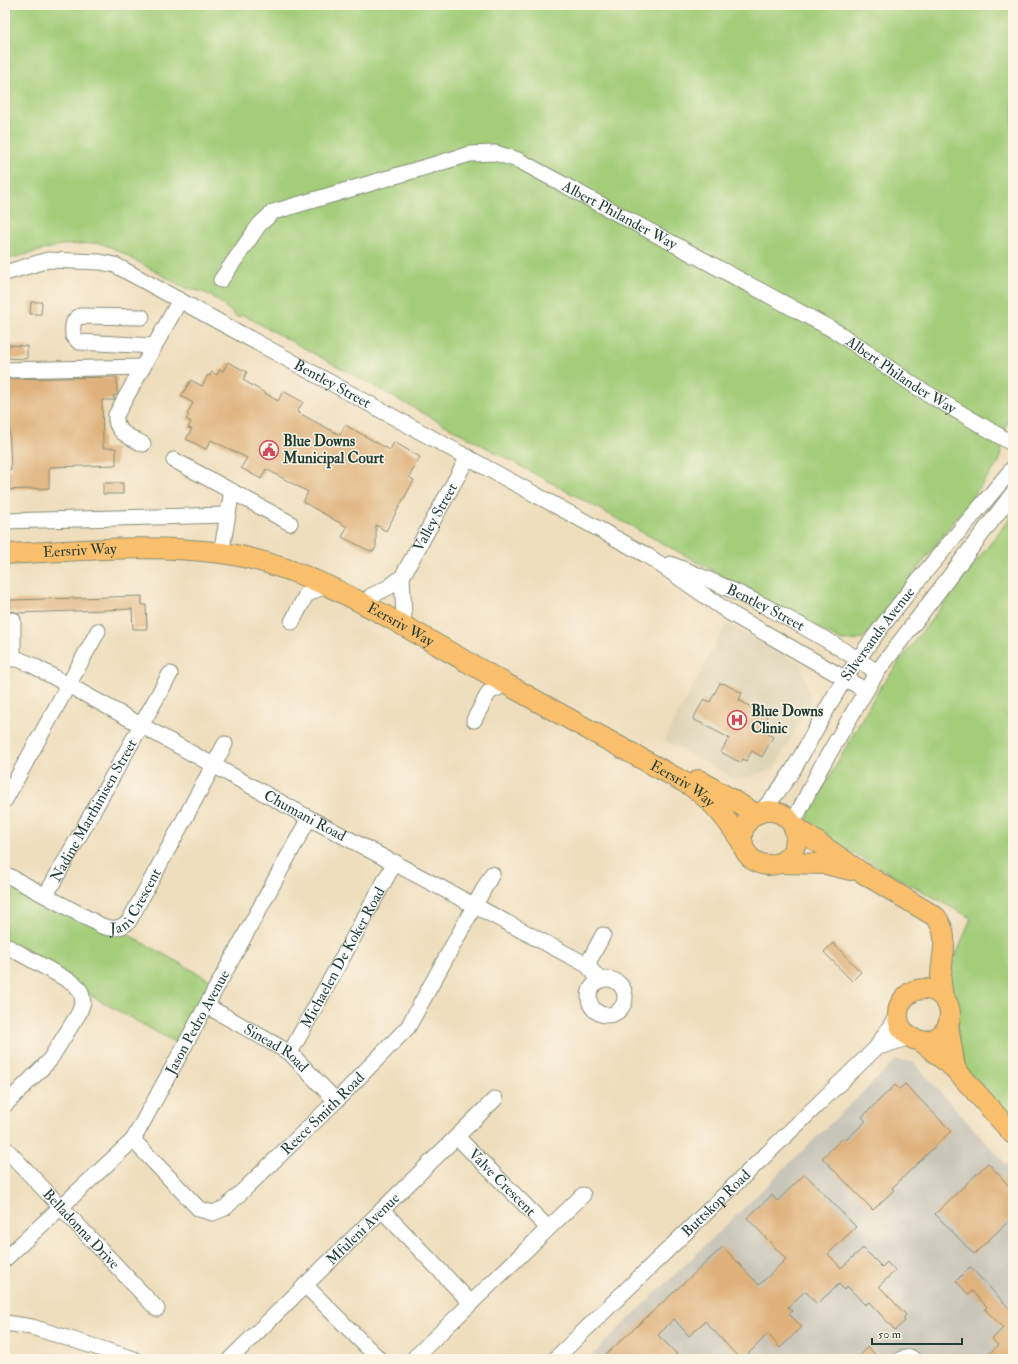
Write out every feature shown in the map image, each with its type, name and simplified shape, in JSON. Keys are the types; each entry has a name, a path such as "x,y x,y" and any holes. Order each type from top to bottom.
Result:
{"main road":[{"name":"Eersriv Way","path":"5,544 166,539 223,543 253,549 299,563 371,596 758,813"},
{"name":"Eersriv Way","path":"5,554 156,549 183,550 222,553 272,564 298,572 326,585 508,684 691,786 703,794 724,815 743,844"},
{"path":"861,872 826,864 780,863 767,865 757,862 747,853 743,844 744,828 750,818 758,813 768,810 780,812 794,825 861,872 936,917 942,924 945,936 941,976 943,997 950,1012 948,1025 955,1069"},
{"path":"780,863 788,858 795,848 797,835 794,825"},
{"path":"944,950 916,990 903,999 898,1014 900,1026 955,1069 1013,1134"},
{"path":"916,990 932,991 943,997"},
{"path":"916,1039 937,1038 948,1025"}],"street":[{"name":"Albert Philander Way","path":"221,280 259,225 273,212 470,154 496,153 518,160 837,332 915,386 1013,444"},
{"name":"Bentley Street","path":"5,273 48,260 100,262 116,265 648,556 730,613 865,690"},
{"path":"143,444 121,431 116,420 118,410 180,300"},
{"path":"142,317 80,316 75,319 73,323 73,336 79,342 154,346"},
{"path":"5,370 143,366"},
{"name":"Valley Street","path":"371,596 389,587 402,577 468,458"},
{"path":"174,460 290,523"},
{"name":"Silversands Avenue","path":"758,813 782,788 804,753 845,678 890,616 1013,468"},
{"path":"223,543 226,515 232,491"},
{"name":"Silversands Avenue","path":"794,825 821,767 865,690 877,672 1013,493"},
{"path":"5,521 226,515"},
{"name":"Bentley Street","path":"648,556 690,572 776,613 859,659 877,672"},
{"path":"298,572 306,595"},
{"path":"402,577 404,615"},
{"path":"292,622 306,595 326,585"},
{"path":"730,613 739,595"},
{"path":"9,659 13,620"},
{"path":"5,800 98,631"},
{"name":"Chumani Road","path":"9,659 32,666 68,685 309,818 395,862 587,965 600,980"},
{"path":"481,670 486,680 489,692"},
{"name":"Nadine Marthinisen Street","path":"46,895 170,674"},
{"path":"474,720 489,692 508,684"},
{"name":"Jani Crescent","path":"5,874 102,926 110,929 124,925 129,921 225,744"},
{"name":"Jason Pedro Avenue","path":"5,1259 60,1207 119,1155 133,1140 309,818"},
{"name":"Michaelen De Koker Road","path":"290,1053 395,862"},
{"name":"Reece Smith Road","path":"133,1140 193,1204 206,1212 212,1213 225,1208 336,1101 408,1027 492,874"},
{"path":"587,965 603,935"},
{"path":"5,946 75,984 81,992 83,1002 79,1013 50,1061 5,1105"},
{"name":"Sinead Road","path":"207,1006 290,1053 336,1101"},
{"name":"Buttskop Road","path":"555,1359 876,1048 898,1014"},
{"name":"Buttskop Road","path":"876,1048 916,1039"},
{"name":"Mfuleni Avenue","path":"230,1359 495,1099"},
{"name":"Valve Crescent","path":"457,1137 548,1228"},
{"name":"Belladonna Drive","path":"5,1148 157,1309"},
{"name":"Valve Crescent","path":"413,1359 583,1194"},
{"path":"382,1210 471,1303"},
{"path":"305,1285 379,1359"},
{"path":"5,1323 32,1327 134,1359"},
{"path":"901,1359 910,1357 913,1359"}],"shaded area":[{"name":"Blue Downs Clinic","path":"727,623 801,664 811,701 774,769 737,780 664,740"},
{"path":"896,1060 913,1062 1013,1172 1013,1359 588,1359"}],"green space":[{"path":"5,5 1013,5 1013,412 1007,422 999,462 868,634 859,640 842,641 243,315 237,317 214,298 202,292 185,288 113,248 99,243 62,245 5,260"},
{"path":"1013,514 1013,1122 966,1069 958,1042 957,1010 950,982 952,965 971,918 833,842 808,824 808,820 812,804 817,799 874,697 904,655"},
{"path":"5,878 122,931 210,980 176,1043 86,993 5,940"}],"building":[{"path":"31,302 42,302 41,314 30,314"},
{"path":"6,345 27,346 27,359 5,358"},
{"path":"228,362 247,372 243,380 278,401 283,391 303,402 297,412 340,435 345,425 390,450 394,442 420,457 409,477 414,480 386,531 376,525 376,547 374,551 370,551 342,537 347,527 303,502 308,492 266,469 261,479 241,468 247,458 211,440 206,449 186,439 192,429 188,428 191,422 186,419 193,403 181,396 191,380 202,386 208,375 210,376 212,372 217,375 220,369 223,371"},
{"path":"117,377 117,395 114,395 114,400 102,400 103,448 116,448 116,465 49,467 49,488 5,490 5,470 11,470 9,422 5,422 5,379"},
{"path":"103,483 123,483 123,494 103,494"},
{"path":"142,596 142,605 146,605 147,629 133,629 132,609 18,613 13,611 5,614 5,601 12,600"},
{"path":"720,683 723,683 742,693 739,700 767,716 759,729 773,737 762,757 752,751 746,761 743,759 741,763 721,752 729,738 693,719 704,699 710,702"},
{"path":"833,943 861,972 852,981 824,952"},
{"path":"905,1084 951,1131 892,1188 894,1190 873,1210 822,1158 843,1138 846,1140 866,1121 862,1117 895,1085 899,1089"},
{"path":"988,1163 1013,1190 1013,1217 974,1254 935,1214"},
{"path":"805,1174 856,1227 828,1254 841,1268 863,1248 882,1267 887,1262 895,1271 879,1286 906,1315 903,1318 905,1321 895,1330 869,1302 865,1305 847,1286 844,1290 839,1284 817,1304 805,1291 788,1307 792,1311 789,1314 802,1327 780,1348 768,1334 743,1359 740,1359 705,1321 689,1336 674,1319 658,1335 677,1354 671,1359 601,1359 723,1247 759,1285 786,1259 747,1218 772,1195 777,1201"},
{"path":"970,1267 1013,1312 1013,1359 984,1359 998,1345 992,1339 1003,1328 985,1309 987,1307 972,1291 969,1295 956,1281"},
{"path":"868,1347 879,1359 855,1359"}],"place":[{"name":"Blue Downs Municipal Court","path":"269,450"},
{"name":"Blue Downs Clinic","path":"737,720"}]}
